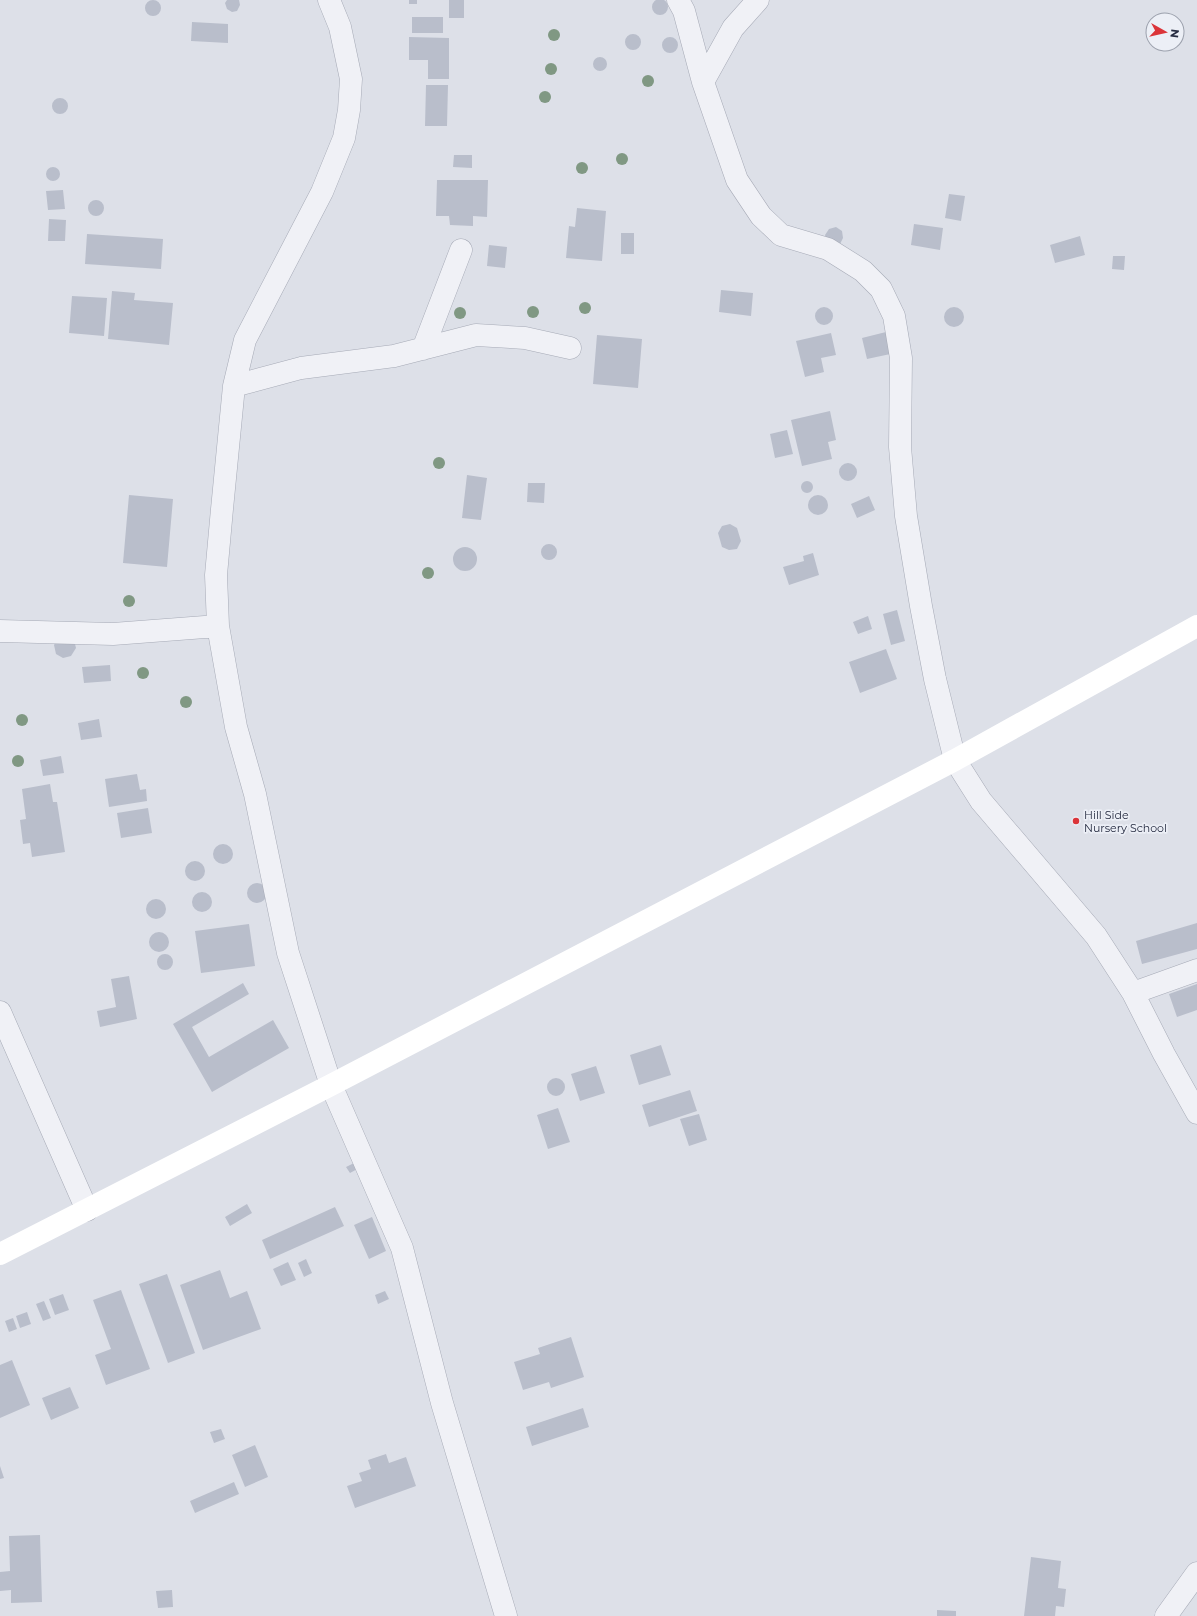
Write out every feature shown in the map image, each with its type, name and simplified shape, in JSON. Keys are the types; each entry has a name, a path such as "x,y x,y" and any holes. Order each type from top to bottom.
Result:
{"street":[{"path":"329,0 340,27 351,79 349,110 344,138 322,192 245,340 234,386 216,575 218,626 236,727 254,794 288,953 331,1086 402,1248 442,1402 506,1616"},
{"path":"678,0 684,11 703,82 737,180 761,216 781,234 828,249 863,271 880,289 894,316 901,358 900,447 906,516 935,679 955,760 981,802 1096,936 1133,993 1164,1054 1197,1113"},
{"path":"703,82 734,28 758,0"},
{"path":"422,349 461,250"},
{"path":"234,386 301,368 394,356 476,335 525,338 570,348"},
{"path":"0,631 114,634 218,626"},
{"path":"0,1254 331,1086 955,760 1197,626"},
{"path":"1133,993 1197,970"},
{"path":"0,1012 87,1210"},
{"path":"1166,1616 1197,1572"}],"building":[{"path":"660,-1 666,1 668,7 666,13 660,15 654,13 652,7 654,1"},
{"path":"153,0 160,5 161,8 156,15 153,16 146,11 145,8 150,1"},
{"path":"227,0 239,0 240,5 237,11 232,12 227,9 225,3"},
{"path":"409,0 417,0 417,4 409,4"},
{"path":"449,0 464,0 464,18 449,18"},
{"path":"412,17 443,17 443,33 412,33"},
{"path":"192,22 228,24 228,43 191,41"},
{"path":"630,34 636,34 641,39 639,48 636,50 630,50 625,45 625,39"},
{"path":"409,37 449,38 449,79 428,79 428,60 409,60"},
{"path":"667,37 673,37 678,42 676,51 673,53 667,53 662,48 662,42"},
{"path":"597,57 603,57 607,61 607,67 603,71 597,71 593,67 593,61"},
{"path":"426,85 448,85 447,126 425,126"},
{"path":"60,98 67,103 68,106 63,113 60,114 53,109 52,106 57,99"},
{"path":"454,155 472,155 472,168 453,167"},
{"path":"50,167 56,167 60,171 60,177 56,181 50,181 46,177 46,171"},
{"path":"437,180 488,180 487,217 473,216 473,226 450,225 449,216 436,216"},
{"path":"63,190 65,209 48,210 46,191"},
{"path":"949,194 965,196 961,221 945,218"},
{"path":"96,200 103,205 104,208 99,215 96,216 89,211 88,208 93,201"},
{"path":"577,208 606,211 602,261 566,258 569,226 575,227"},
{"path":"49,219 66,220 65,241 48,241"},
{"path":"914,224 943,228 940,250 911,245"},
{"path":"836,227 842,231 843,238 840,244 827,242 825,235 829,229"},
{"path":"621,233 634,233 634,254 621,254"},
{"path":"87,234 163,239 161,269 85,264"},
{"path":"1080,236 1085,255 1055,263 1050,245"},
{"path":"489,245 507,247 505,268 487,266"},
{"path":"1113,256 1125,256 1124,270 1112,269"},
{"path":"721,290 753,293 751,316 719,312"},
{"path":"112,291 135,293 134,300 173,303 169,345 108,339"},
{"path":"72,296 107,298 104,336 69,333"},
{"path":"824,307 830,310 833,316 830,322 824,325 818,322 815,316 818,310"},
{"path":"954,307 961,310 964,317 961,324 954,327 947,324 944,317 947,310"},
{"path":"890,331 895,353 867,359 862,338"},
{"path":"831,333 836,355 821,358 824,372 805,377 796,341"},
{"path":"597,335 642,339 638,388 593,384"},
{"path":"830,411 836,440 828,442 832,459 802,466 791,420"},
{"path":"787,430 793,454 775,458 770,434"},
{"path":"848,463 854,466 857,472 854,478 848,481 842,478 839,472 842,466"},
{"path":"467,475 487,478 481,520 462,518"},
{"path":"805,481 809,481 813,487 809,493 805,493 801,489 801,485"},
{"path":"528,483 545,483 544,503 527,502"},
{"path":"129,495 173,499 167,567 123,563"},
{"path":"818,495 825,498 828,505 825,512 818,515 811,512 808,505 811,498"},
{"path":"869,496 875,510 857,518 851,504"},
{"path":"730,524 737,528 741,541 737,549 729,550 722,547 718,533 722,526"},
{"path":"546,544 552,544 557,549 555,558 552,560 546,560 541,555 541,549"},
{"path":"465,547 474,550 477,559 474,568 465,571 456,568 453,559 456,550"},
{"path":"813,553 819,575 789,585 783,567 804,561 803,556"},
{"path":"897,610 905,641 891,645 883,614"},
{"path":"868,616 872,629 858,634 853,622"},
{"path":"58,638 74,640 76,648 71,656 63,658 56,654 54,645"},
{"path":"886,649 897,679 860,693 849,662"},
{"path":"110,665 111,681 84,683 82,667"},
{"path":"99,719 102,737 81,740 78,723"},
{"path":"61,756 64,773 43,776 40,760"},
{"path":"137,774 140,790 146,789 147,801 109,807 105,779"},
{"path":"50,784 53,802 57,802 65,852 32,857 30,843 23,844 20,820 26,819 22,789"},
{"path":"148,808 152,833 121,838 117,813"},
{"path":"219,844 227,844 233,850 233,858 227,864 219,864 213,858 213,850"},
{"path":"191,861 199,861 205,867 205,875 199,881 191,881 185,875 185,867"},
{"path":"253,883 261,883 267,889 267,897 261,903 253,903 247,897 247,889"},
{"path":"198,892 206,892 212,898 212,906 206,912 198,912 192,906 192,898"},
{"path":"156,899 163,902 166,909 163,916 156,919 149,916 146,909 149,902"},
{"path":"1197,923 1197,949 1142,964 1136,941"},
{"path":"249,924 255,966 201,973 195,931"},
{"path":"155,932 163,932 169,938 169,946 163,952 155,952 149,946 149,938"},
{"path":"165,954 171,956 173,962 171,968 165,970 159,968 157,962 159,956"},
{"path":"129,976 137,1019 100,1027 97,1011 116,1007 111,979"},
{"path":"243,983 249,994 192,1027 209,1057 273,1020 289,1048 212,1092 173,1024"},
{"path":"1197,984 1197,1010 1177,1017 1169,994"},
{"path":"661,1045 671,1075 639,1085 630,1055"},
{"path":"596,1066 605,1093 580,1101 571,1074"},
{"path":"556,1078 562,1081 565,1087 562,1093 556,1096 550,1093 547,1087 550,1081"},
{"path":"690,1090 697,1111 649,1127 642,1105"},
{"path":"558,1108 570,1142 548,1149 537,1115"},
{"path":"699,1114 707,1140 689,1146 680,1119"},
{"path":"358,1161 361,1167 350,1173 346,1167"},
{"path":"247,1204 252,1213 230,1226 225,1217"},
{"path":"335,1207 344,1226 270,1259 262,1240"},
{"path":"372,1217 386,1251 369,1259 354,1225"},
{"path":"306,1259 312,1273 304,1277 298,1263"},
{"path":"288,1262 296,1280 281,1286 273,1269"},
{"path":"220,1270 230,1298 247,1291 261,1329 203,1350 180,1285"},
{"path":"167,1274 195,1353 168,1363 139,1284"},
{"path":"121,1290 150,1369 106,1385 95,1355 111,1349 93,1300"},
{"path":"385,1291 389,1299 378,1304 375,1295"},
{"path":"63,1294 69,1310 55,1315 49,1299"},
{"path":"44,1301 51,1318 43,1321 36,1304"},
{"path":"27,1312 31,1324 20,1328 16,1316"},
{"path":"13,1318 17,1329 9,1332 5,1321"},
{"path":"571,1337 584,1377 551,1388 549,1382 523,1390 514,1362 540,1354 538,1348"},
{"path":"12,1360 30,1405 0,1418 0,1365"},
{"path":"70,1387 79,1408 51,1420 42,1398"},
{"path":"583,1408 589,1427 532,1446 526,1427"},
{"path":"221,1429 225,1439 214,1443 210,1432"},
{"path":"255,1445 268,1477 245,1487 232,1455"},
{"path":"386,1454 389,1463 406,1457 416,1486 355,1508 347,1486 362,1481 359,1473 371,1469 368,1460"},
{"path":"0,1466 4,1478 0,1479"},
{"path":"234,1482 239,1494 195,1513 190,1501"},
{"path":"40,1535 42,1602 11,1603 11,1590 0,1591 0,1572 10,1571 9,1536"},
{"path":"1031,1557 1061,1561 1058,1588 1066,1589 1064,1607 1056,1606 1055,1616 1024,1616"},
{"path":"172,1590 173,1607 158,1608 156,1591"},
{"path":"937,1610 956,1611 956,1616 937,1616"}],"place":[{"name":"Hill Side Nursery School","path":"1076,821"}]}
